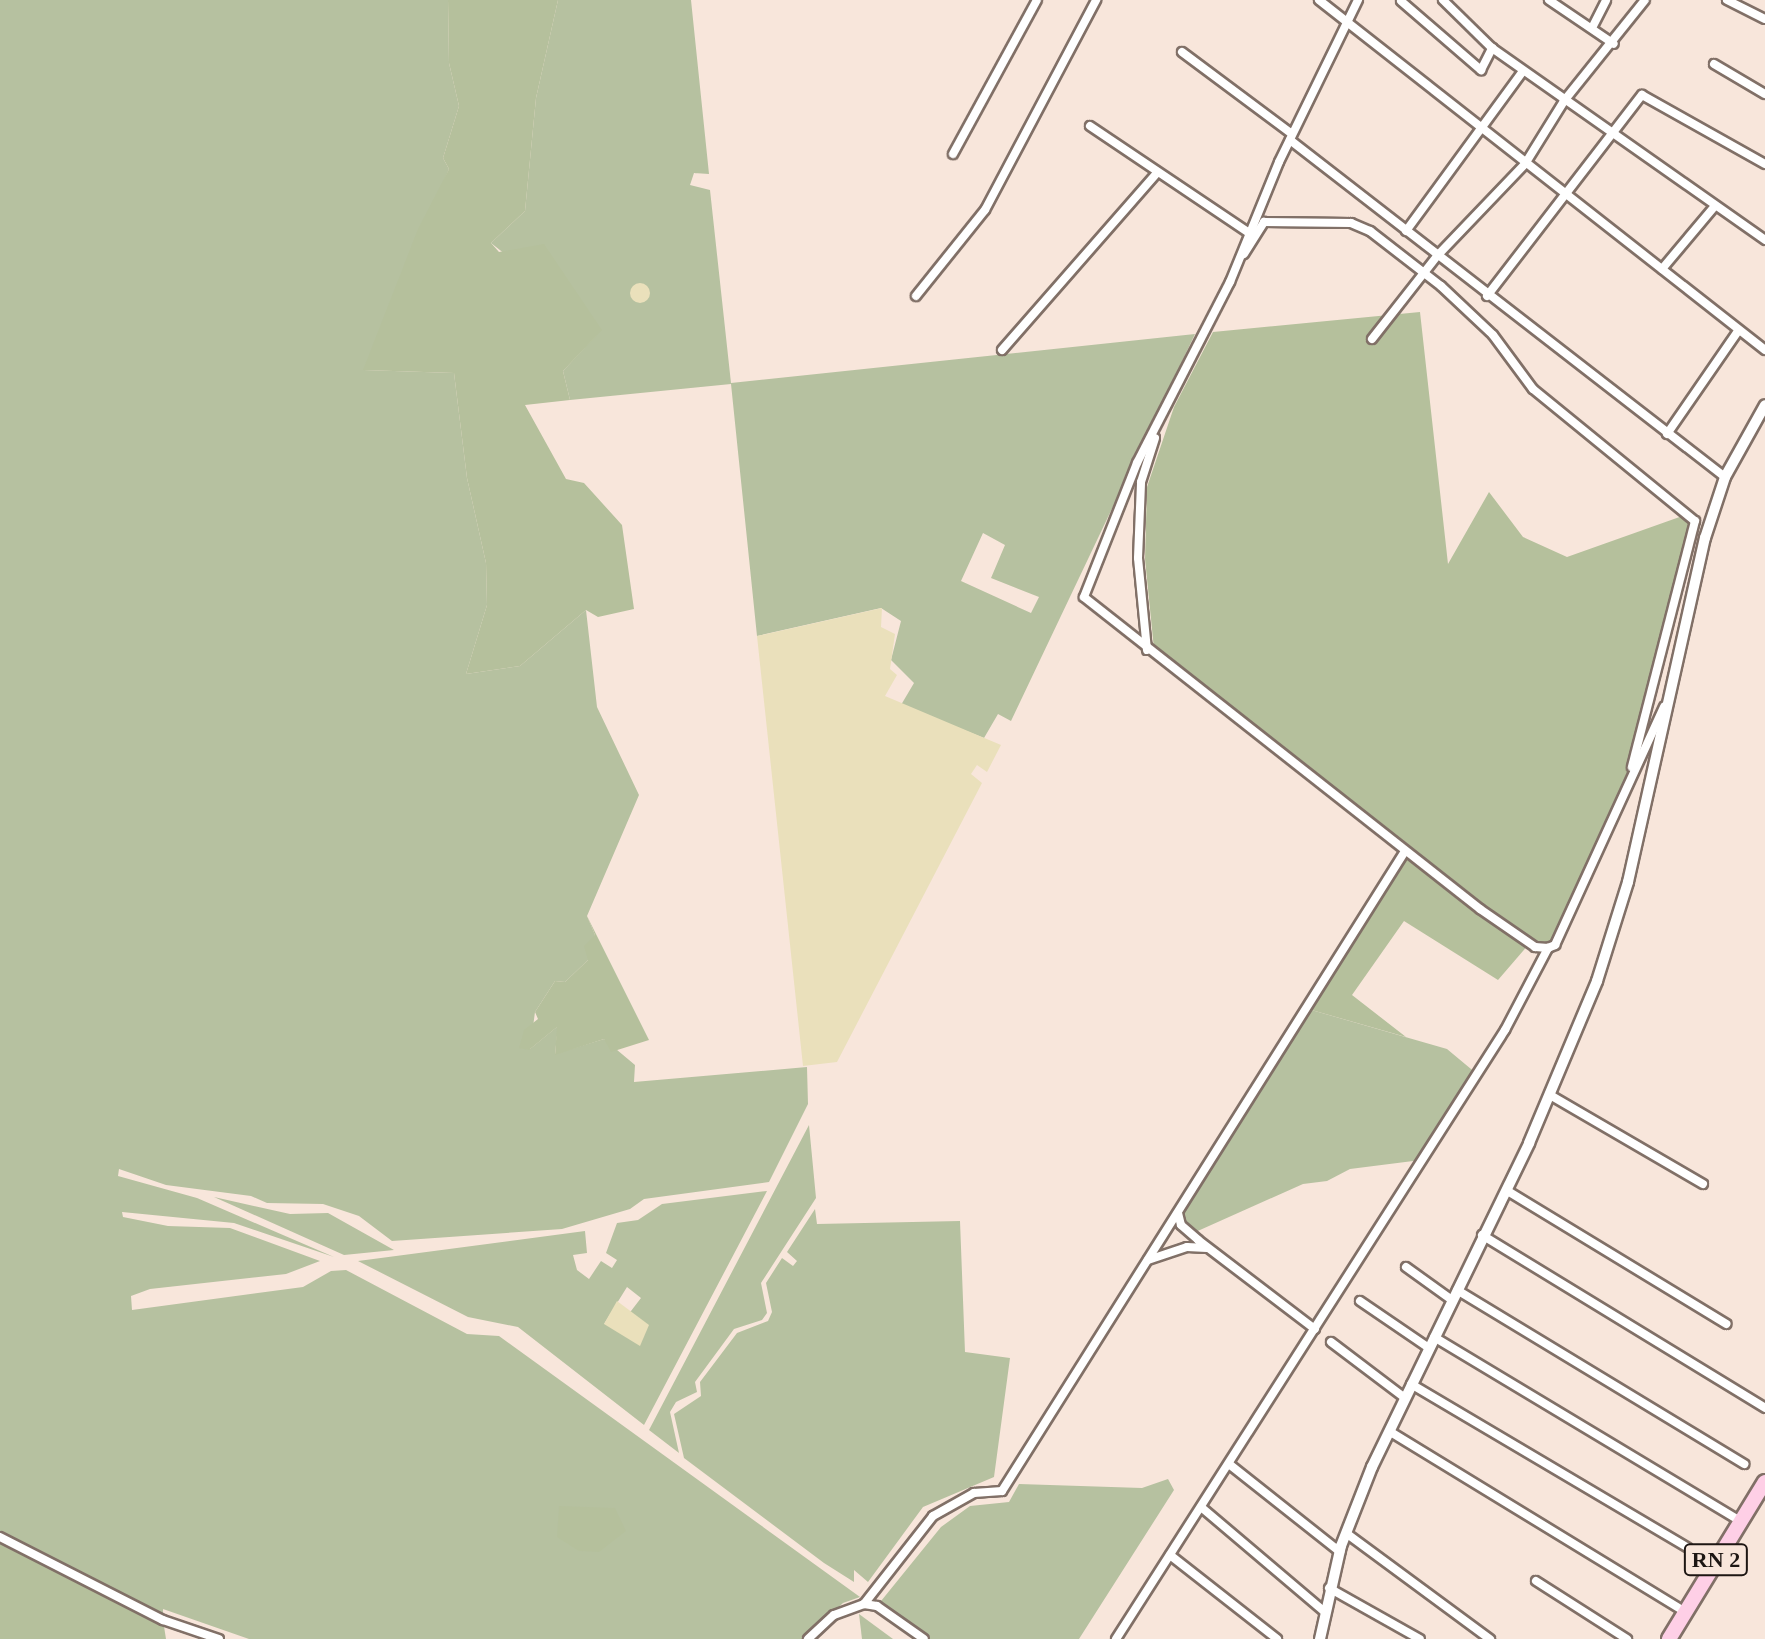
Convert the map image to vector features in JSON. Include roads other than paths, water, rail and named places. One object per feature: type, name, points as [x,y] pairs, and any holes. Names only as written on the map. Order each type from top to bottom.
[{"type":"highway","name":"RN 2","points":[[1669,1639],[1765,1482]]},
{"type":"street","points":[[953,154],[1037,0]]},
{"type":"street","points":[[916,296],[985,210],[1096,0]]},
{"type":"street","points":[[1319,0],[1765,350]]},
{"type":"street","points":[[1234,271],[1291,137],[1358,0]]},
{"type":"street","points":[[1443,0],[1492,48],[1611,136],[1765,240]]},
{"type":"street","points":[[1549,0],[1614,44]]},
{"type":"street","points":[[1592,28],[1606,0]]},
{"type":"street","points":[[1372,339],[1426,275],[1437,256],[1525,164],[1564,101],[1614,44],[1645,0]]},
{"type":"street","points":[[1727,0],[1765,19]]},
{"type":"street","points":[[1401,1],[1481,70],[1492,48]]},
{"type":"street","points":[[1182,52],[1487,296],[1725,477]]},
{"type":"street","points":[[1714,64],[1765,94]]},
{"type":"street","points":[[1406,231],[1477,127],[1523,71]]},
{"type":"street","points":[[1487,296],[1642,95],[1765,164]]},
{"type":"street","points":[[1090,126],[1249,233]]},
{"type":"street","points":[[1002,350],[1157,173]]},
{"type":"street","points":[[1662,269],[1714,207]]},
{"type":"street","points":[[1629,783],[1695,521],[1533,389],[1493,335],[1388,244],[1351,223],[1313,225],[1289,220],[1264,222],[1234,271],[1132,476],[1084,597],[1148,651],[1405,851],[1529,943],[1548,948],[1555,945],[1669,696]]},
{"type":"street","points":[[1667,434],[1738,331]]},
{"type":"street","points":[[1148,651],[1138,592],[1141,482],[1167,404]]},
{"type":"street","points":[[1320,1639],[1329,1588],[1346,1533],[1389,1431],[1550,1095],[1610,942],[1705,538],[1725,477],[1765,405]]},
{"type":"street","points":[[864,1604],[933,1516],[974,1493],[1002,1491],[1405,851]]},
{"type":"street","points":[[1116,1639],[1505,1030],[1548,948]]},
{"type":"street","points":[[1550,1095],[1703,1184]]},
{"type":"street","points":[[1506,1190],[1726,1324]]},
{"type":"street","points":[[1178,1213],[1181,1225],[1315,1329]]},
{"type":"street","points":[[1482,1235],[1765,1408]]},
{"type":"street","points":[[1147,1261],[1187,1247],[1211,1249]]},
{"type":"street","points":[[1406,1267],[1744,1464]]},
{"type":"street","points":[[1360,1301],[1429,1348]]},
{"type":"street","points":[[1434,1337],[1740,1521]]},
{"type":"street","points":[[1331,1342],[1405,1398]]},
{"type":"street","points":[[1411,1384],[1687,1547]]},
{"type":"street","points":[[1389,1431],[1685,1612]]},
{"type":"street","points":[[1229,1464],[1340,1552]]},
{"type":"street","points":[[1201,1507],[1325,1612]]},
{"type":"street","points":[[1346,1533],[1490,1639]]},
{"type":"street","points":[[0,1537],[163,1620],[219,1639]]},
{"type":"street","points":[[1170,1555],[1277,1639]]},
{"type":"street","points":[[1536,1581],[1627,1639]]},
{"type":"street","points":[[1329,1588],[1420,1639]]},
{"type":"street","points":[[808,1639],[834,1615],[851,1605],[864,1604],[877,1606],[924,1639]]}]
